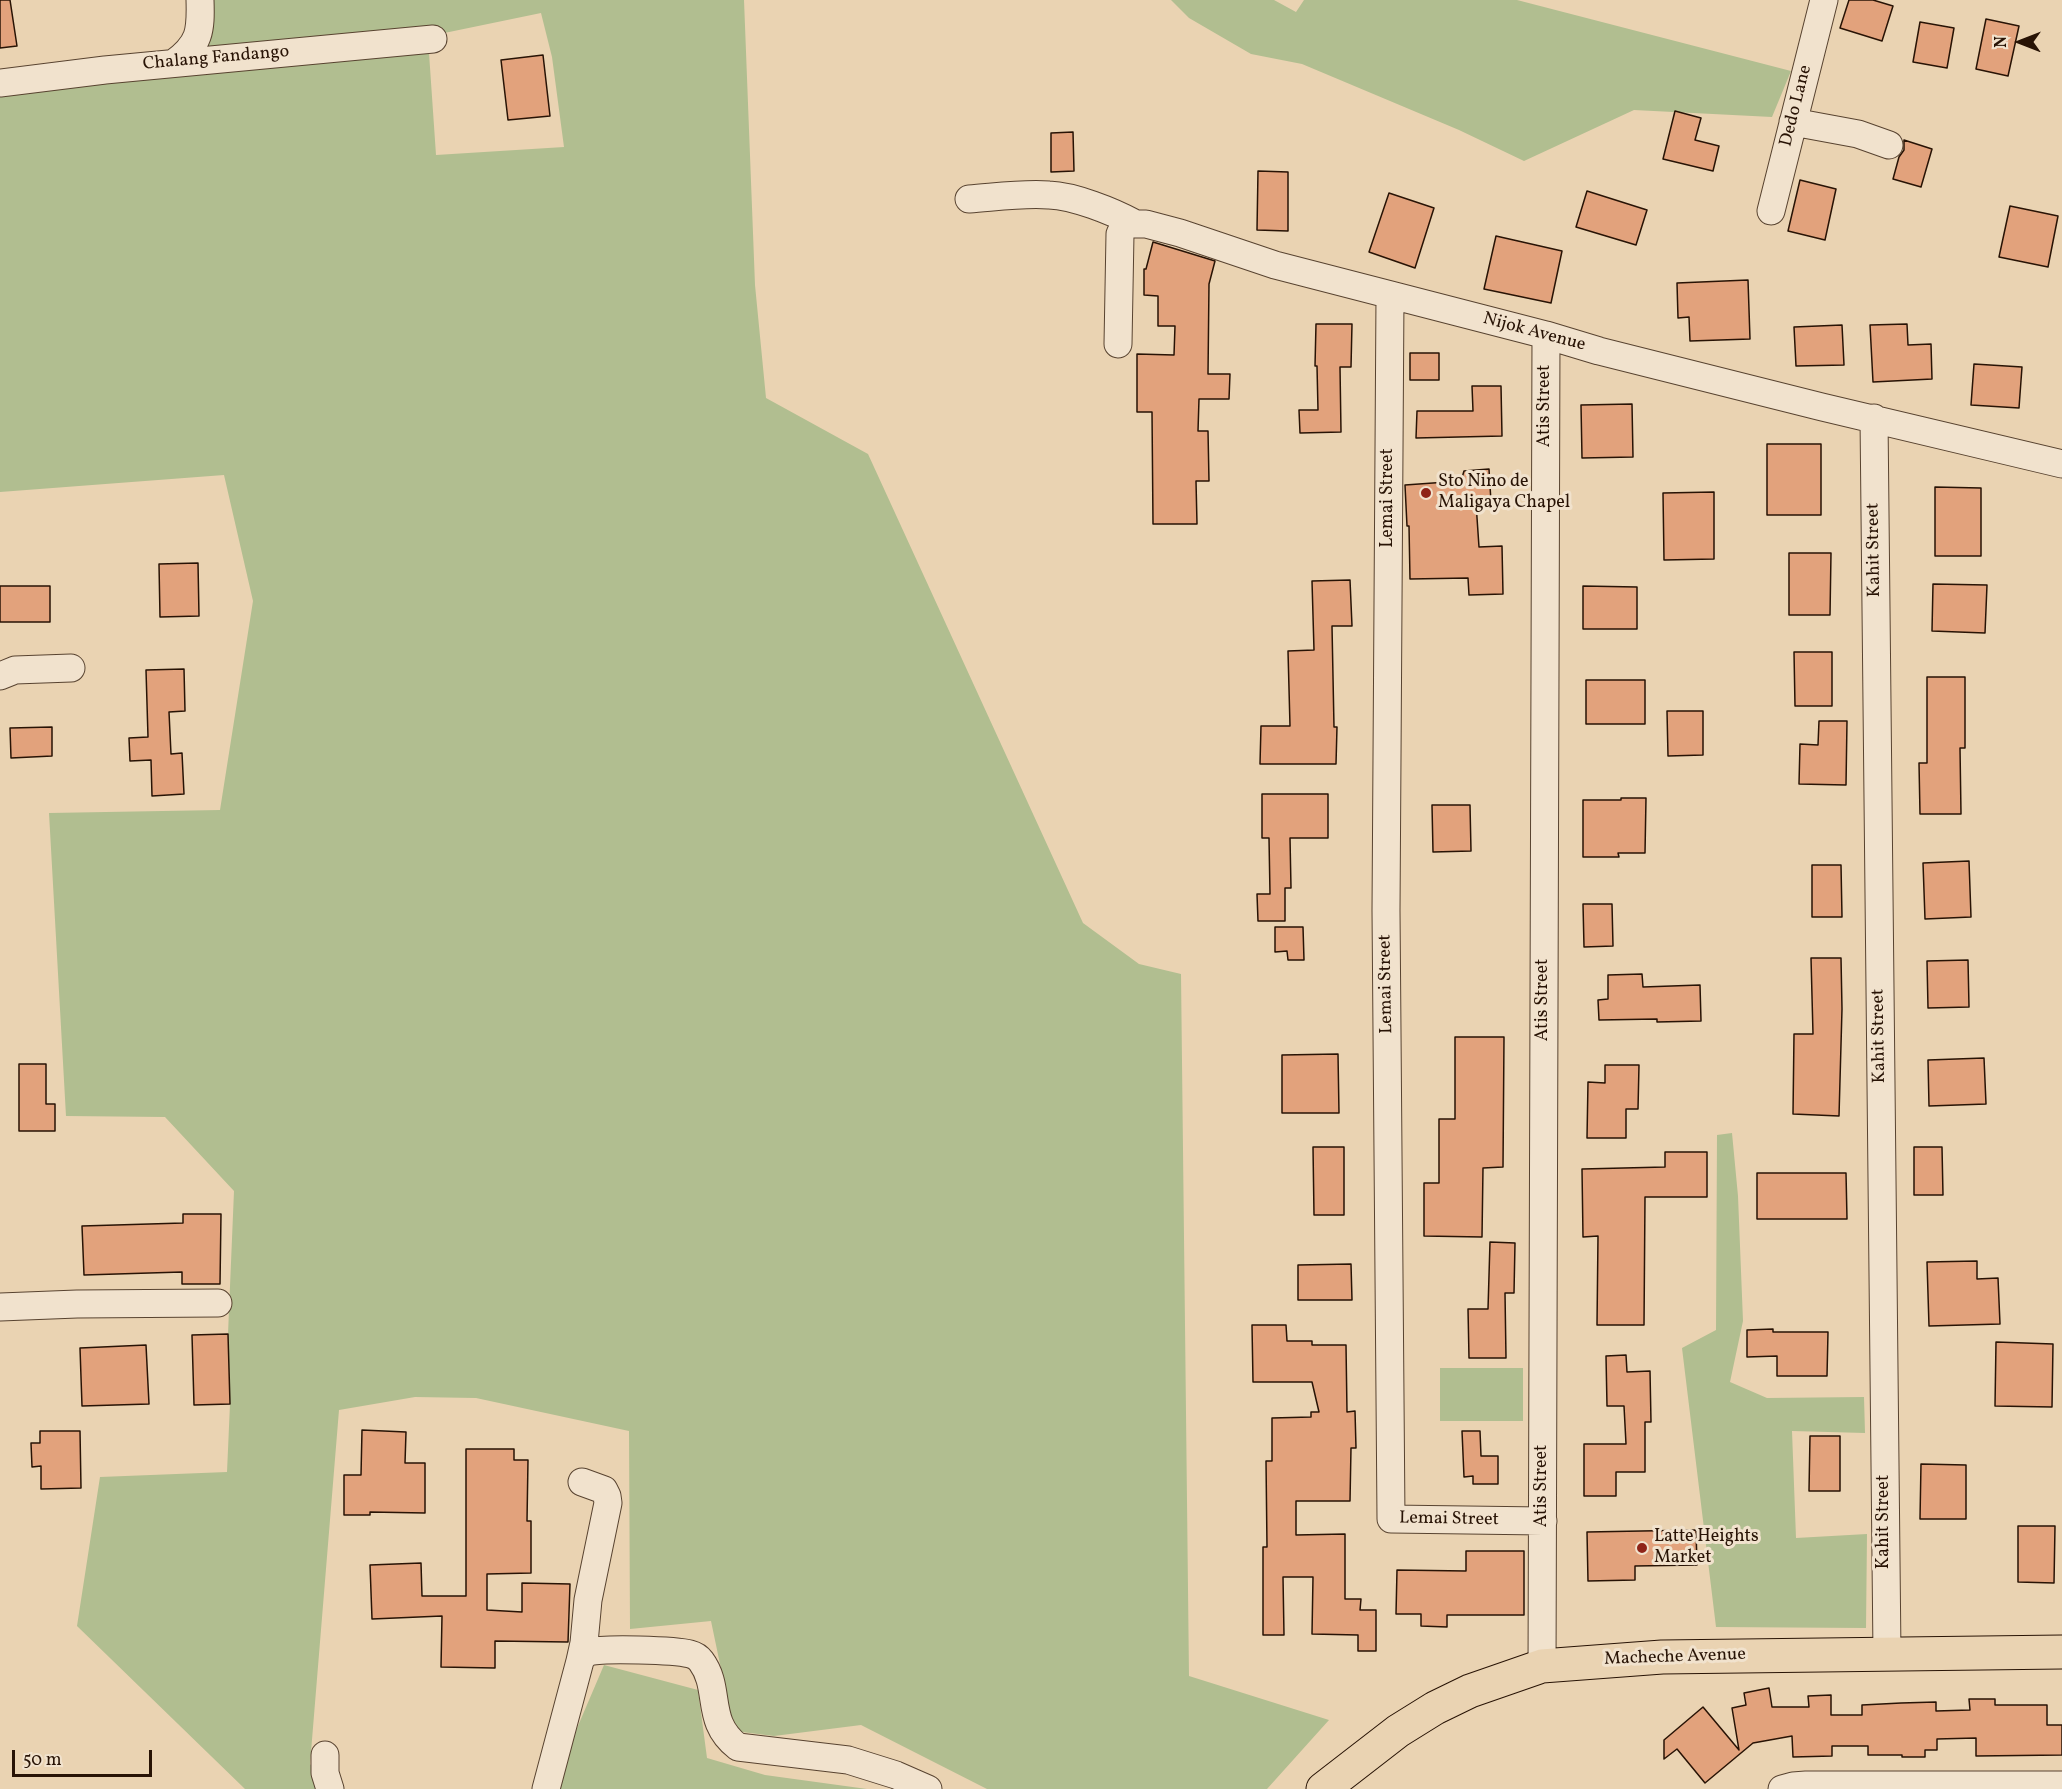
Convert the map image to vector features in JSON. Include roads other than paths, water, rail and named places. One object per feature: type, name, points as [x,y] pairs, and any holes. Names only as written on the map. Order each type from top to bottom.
[{"type":"main road","name":"Macheche Avenue","points":[[1323,1789],[1398,1731],[1436,1708],[1470,1691],[1542,1666],[1662,1657],[2062,1652]]},
{"type":"street","points":[[174,63],[187,54],[196,41],[201,19],[200,0]]},
{"type":"street","name":"Dedo Lane","points":[[1771,211],[1824,0]]},
{"type":"street","name":"Chalang Fandango","points":[[0,83],[174,63],[433,39]]},
{"type":"street","points":[[1793,123],[1858,134],[1889,145]]},
{"type":"street","name":"Nijok Avenue","points":[[969,199],[1052,195],[1107,211],[1134,223],[1180,233],[1275,266],[1711,380],[2062,464]]},
{"type":"street","points":[[1118,344],[1120,234],[1123,228],[1134,223]]},
{"type":"street","name":"Lemai Street","points":[[1390,296],[1386,910],[1391,1519],[1543,1521]]},
{"type":"street","name":"Atis Street","points":[[1542,1666],[1546,335]]},
{"type":"street","name":"Kahit Street","points":[[1874,418],[1887,1653]]},
{"type":"street","points":[[0,676],[15,670],[71,668]]},
{"type":"street","points":[[0,1307],[218,1303]]},
{"type":"street","points":[[546,1789],[584,1643],[588,1600],[608,1503],[604,1490],[582,1482]]},
{"type":"street","points":[[580,1661],[584,1654],[602,1650],[692,1654],[699,1658],[710,1681],[718,1722],[730,1740],[738,1747],[848,1760],[896,1775],[928,1789]]},
{"type":"street","points":[[325,1755],[325,1773],[330,1789]]},
{"type":"street","points":[[1782,1789],[1806,1785],[2062,1785]]},
{"type":"place","name":"Sto Nino de Maligaya Chapel","points":[[1426,493]]},
{"type":"place","name":"Latte Heights Market","points":[[1642,1548]]}]
